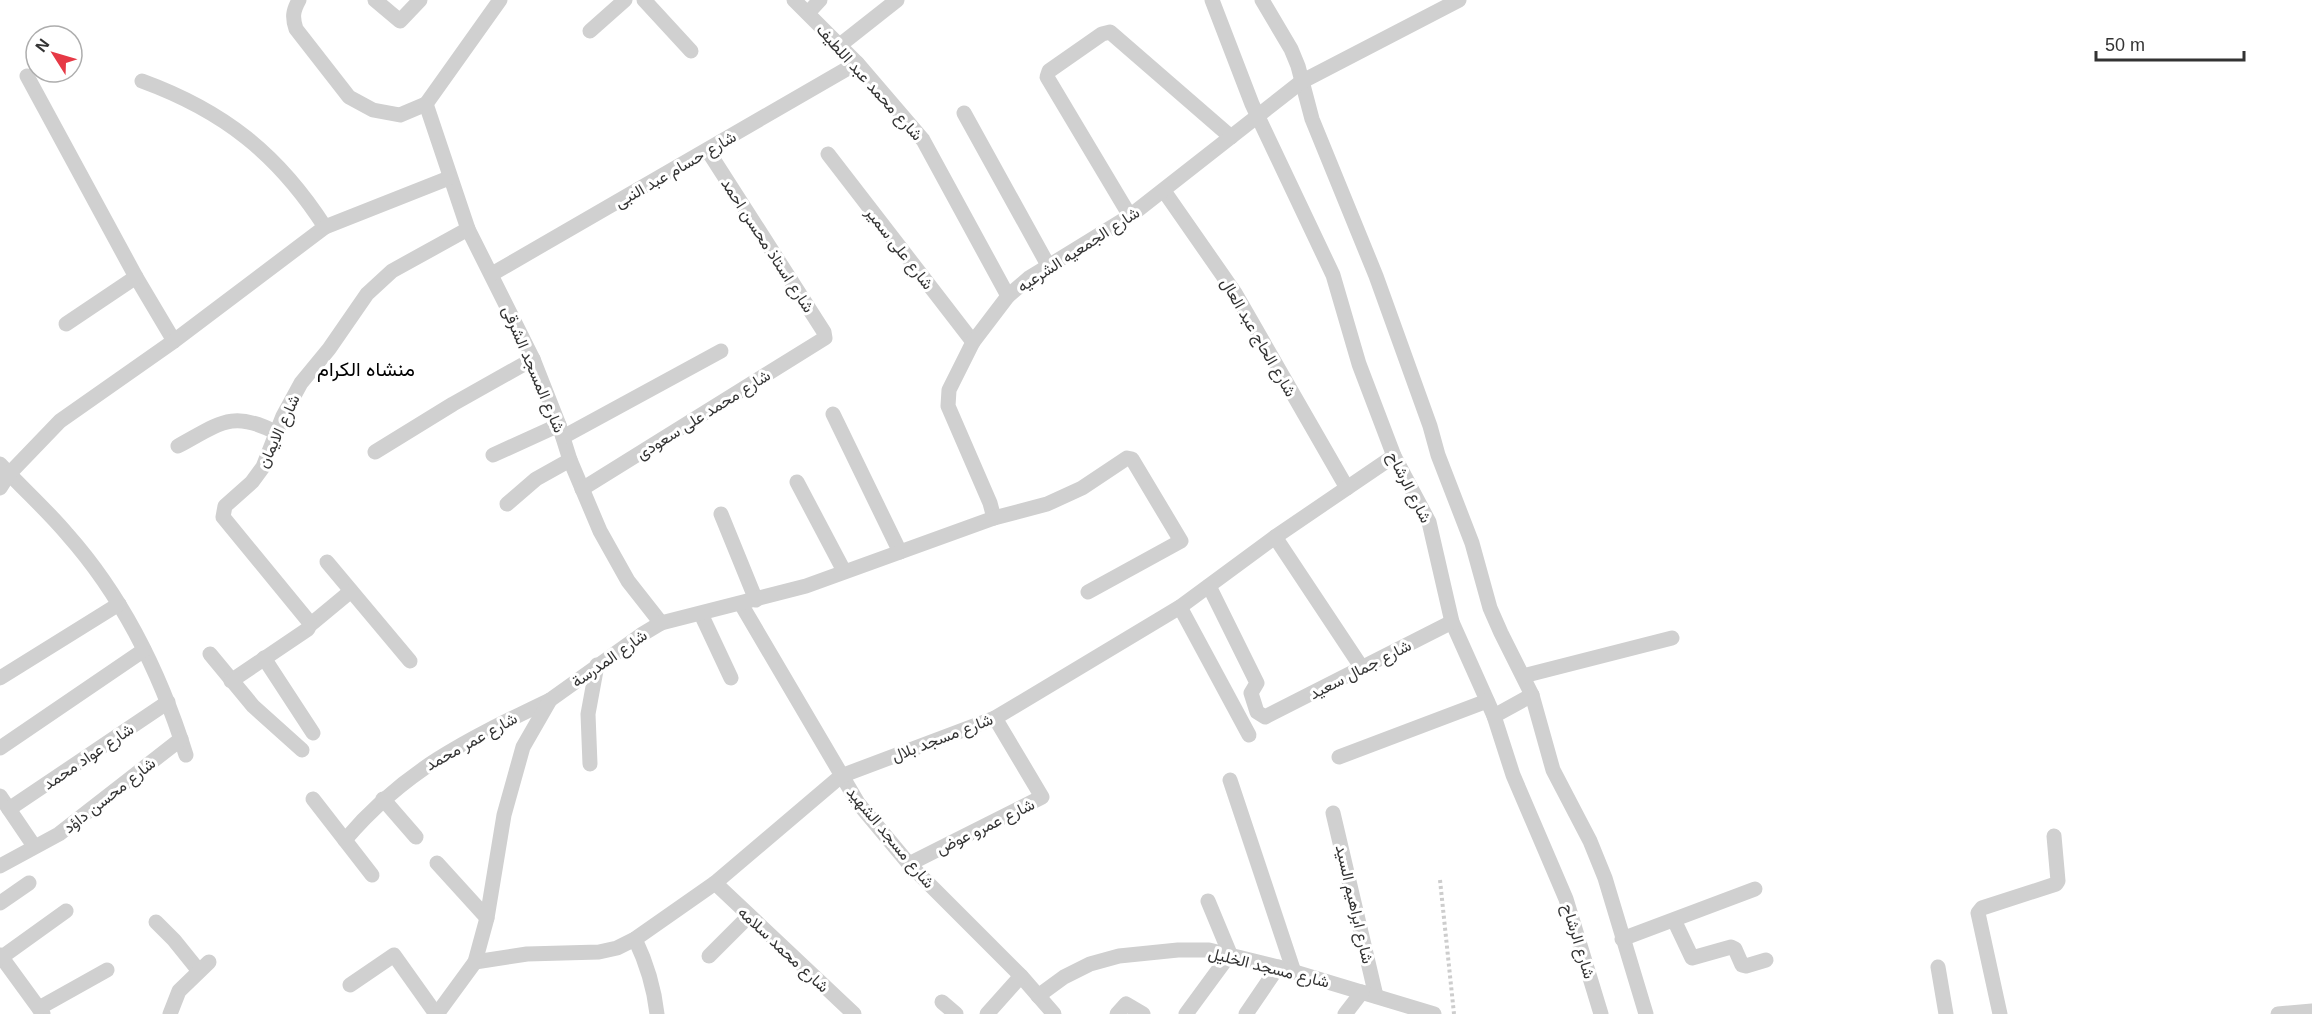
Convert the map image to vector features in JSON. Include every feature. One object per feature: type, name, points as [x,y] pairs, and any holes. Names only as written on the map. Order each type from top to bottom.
[{"type":"street","points":[[299,0],[293,11],[296,29],[349,97],[373,110],[400,115],[426,104],[500,0]]},
{"type":"street","points":[[375,0],[400,21],[420,0]]},
{"type":"street","points":[[590,31],[625,0]]},
{"type":"street","points":[[644,0],[691,51]]},
{"type":"street","name":"شارع محمد عبد اللطيف","points":[[794,0],[857,63],[930,150],[1008,296]]},
{"type":"street","points":[[808,13],[820,0]]},
{"type":"street","points":[[840,45],[897,0]]},
{"type":"street","name":"شارع الرشاح","points":[[1212,0],[1332,275],[1359,364],[1394,456],[1429,522],[1436,543],[1438,565],[1452,622],[1487,701],[1498,713],[1513,775],[1566,899],[1601,1014]]},
{"type":"street","name":"شارع الرشاح","points":[[1262,0],[1291,49],[1296,86],[1312,118],[1376,276],[1430,426],[1441,465],[1472,543],[1490,608],[1523,676],[1553,770],[1590,842],[1605,878],[1646,1014]]},
{"type":"street","name":"شارع الجمعيه الشرعيه","points":[[994,518],[990,503],[948,405],[949,390],[973,342],[1008,296],[1048,265],[1130,216],[1296,86],[1459,0]]},
{"type":"street","points":[[1130,216],[1047,77],[1049,71],[1102,34],[1110,32],[1231,137]]},
{"type":"street","name":"شارع حسام عبد النبى","points":[[492,274],[857,63]]},
{"type":"street","points":[[142,81],[197,104],[247,137],[290,178],[325,227]]},
{"type":"street","points":[[31,84],[136,277],[174,340]]},
{"type":"street","name":"شارع المسجد الشرقى","points":[[426,104],[468,229],[533,358],[570,460],[600,531],[628,581],[662,623]]},
{"type":"street","points":[[964,113],[1048,265]]},
{"type":"street","name":"شارع استاذ محسن احمد","points":[[708,151],[824,332],[823,340]]},
{"type":"street","name":"شارع على سمير","points":[[828,154],[973,342]]},
{"type":"street","points":[[0,488],[5,469],[60,421],[174,340],[325,227],[450,178]]},
{"type":"street","name":"شارع الحاج عبد العال","points":[[1164,191],[1231,286],[1347,488]]},
{"type":"street","name":"شارع الايمان","points":[[310,625],[310,620],[223,517],[225,506],[252,482],[263,467],[291,399],[367,294],[392,271],[468,229]]},
{"type":"street","points":[[66,324],[136,277]]},
{"type":"street","name":"شارع محمد على سعودى","points":[[582,489],[823,340]]},
{"type":"street","points":[[493,454],[561,431],[721,351]]},
{"type":"street","points":[[375,452],[533,358]]},
{"type":"street","points":[[833,414],[900,552]]},
{"type":"street","points":[[178,446],[219,424],[232,421],[257,422],[277,433]]},
{"type":"street","name":"شارع مسجد بلال","points":[[475,962],[527,954],[599,952],[617,948],[635,939],[715,883],[841,776],[995,718],[1180,607],[1275,537],[1394,456]]},
{"type":"street","name":"شارع المدرسة","points":[[443,1011],[475,962],[487,918],[504,815],[523,747],[550,700],[597,665],[662,623],[806,586],[994,518],[1047,504],[1082,488],[1127,458],[1134,460],[1181,541],[1088,592]]},
{"type":"street","points":[[507,504],[536,479],[570,460]]},
{"type":"street","points":[[5,469],[69,536],[119,604],[168,702],[186,755]]},
{"type":"street","points":[[797,482],[844,572]]},
{"type":"street","points":[[721,514],[756,600]]},
{"type":"street","points":[[1275,537],[1362,668]]},
{"type":"street","points":[[327,562],[410,661]]},
{"type":"street","name":"شارع جمال سعيد","points":[[1209,586],[1257,683],[1251,693],[1257,712],[1262,716],[1268,716],[1452,622]]},
{"type":"street","points":[[231,681],[310,625],[351,591]]},
{"type":"street","points":[[0,678],[119,604]]},
{"type":"street","name":"شارع مسجد الشهيد","points":[[741,604],[858,803],[909,864],[1021,976],[1054,1014]]},
{"type":"street","points":[[1180,607],[1249,735]]},
{"type":"street","points":[[700,614],[731,678]]},
{"type":"street","points":[[1523,676],[1672,638]]},
{"type":"street","points":[[0,748],[144,650]]},
{"type":"street","points":[[210,654],[261,713],[302,750]]},
{"type":"street","points":[[264,658],[313,733]]},
{"type":"street","points":[[590,764],[588,714],[597,665]]},
{"type":"street","points":[[1498,713],[1528,697]]},
{"type":"street","name":"شارع عمر محمد","points":[[345,840],[383,799],[416,772],[452,749],[550,700]]},
{"type":"street","points":[[1339,757],[1487,701]]},
{"type":"street","name":"شارع عواد محمد","points":[[4,803],[168,702]]},
{"type":"street","name":"شارع عمرو عوض","points":[[909,864],[1042,797],[995,718]]},
{"type":"street","name":"شارع محسن داؤد","points":[[0,867],[59,834],[181,739]]},
{"type":"street","points":[[1230,780],[1294,972]]},
{"type":"street","points":[[313,799],[372,875]]},
{"type":"street","points":[[383,799],[416,837]]},
{"type":"street","points":[[4,803],[34,846]]},
{"type":"street","name":"شارع ابراهيم السيد","points":[[1333,813],[1369,994]]},
{"type":"street","points":[[2000,1014],[1978,913],[1982,908],[2056,884],[2058,881],[2054,836]]},
{"type":"street","points":[[437,863],[487,918]]},
{"type":"street","points":[[0,903],[29,883]]},
{"type":"street","name":"شارع محمد سلامه","points":[[715,883],[854,1014]]},
{"type":"street","points":[[1622,939],[1755,889]]},
{"type":"street","points":[[1186,1014],[1230,954],[1208,901]]},
{"type":"street","points":[[66,911],[1,956],[41,1011],[106,970]]},
{"type":"street","points":[[709,956],[749,916]]},
{"type":"street","points":[[1674,920],[1692,958],[1731,947],[1735,949],[1744,966],[1766,960]]},
{"type":"street","points":[[156,922],[204,967],[179,991],[170,1014]]},
{"type":"street","points":[[635,939],[647,964],[657,1014]]},
{"type":"street","name":"شارع مسجد الخليل","points":[[1038,996],[1064,977],[1090,964],[1119,956],[1178,950],[1209,950],[1278,967],[1434,1014]]},
{"type":"street","points":[[350,985],[394,955],[443,1011]]},
{"type":"street","points":[[1246,1014],[1278,967]]},
{"type":"street","points":[[1938,967],[1946,1014]]},
{"type":"street","points":[[987,1014],[1021,976]]},
{"type":"street","points":[[1345,1014],[1369,994]]},
{"type":"street","points":[[942,1002],[956,1014]]},
{"type":"street","points":[[1117,1014],[1126,1004],[1143,1014]]},
{"type":"street","points":[[2278,1014],[2312,1011]]},
{"type":"path","points":[[1440,880],[1454,1014]]},
{"type":"district","name":"منشاه الكرام","points":[[366,369]]}]
